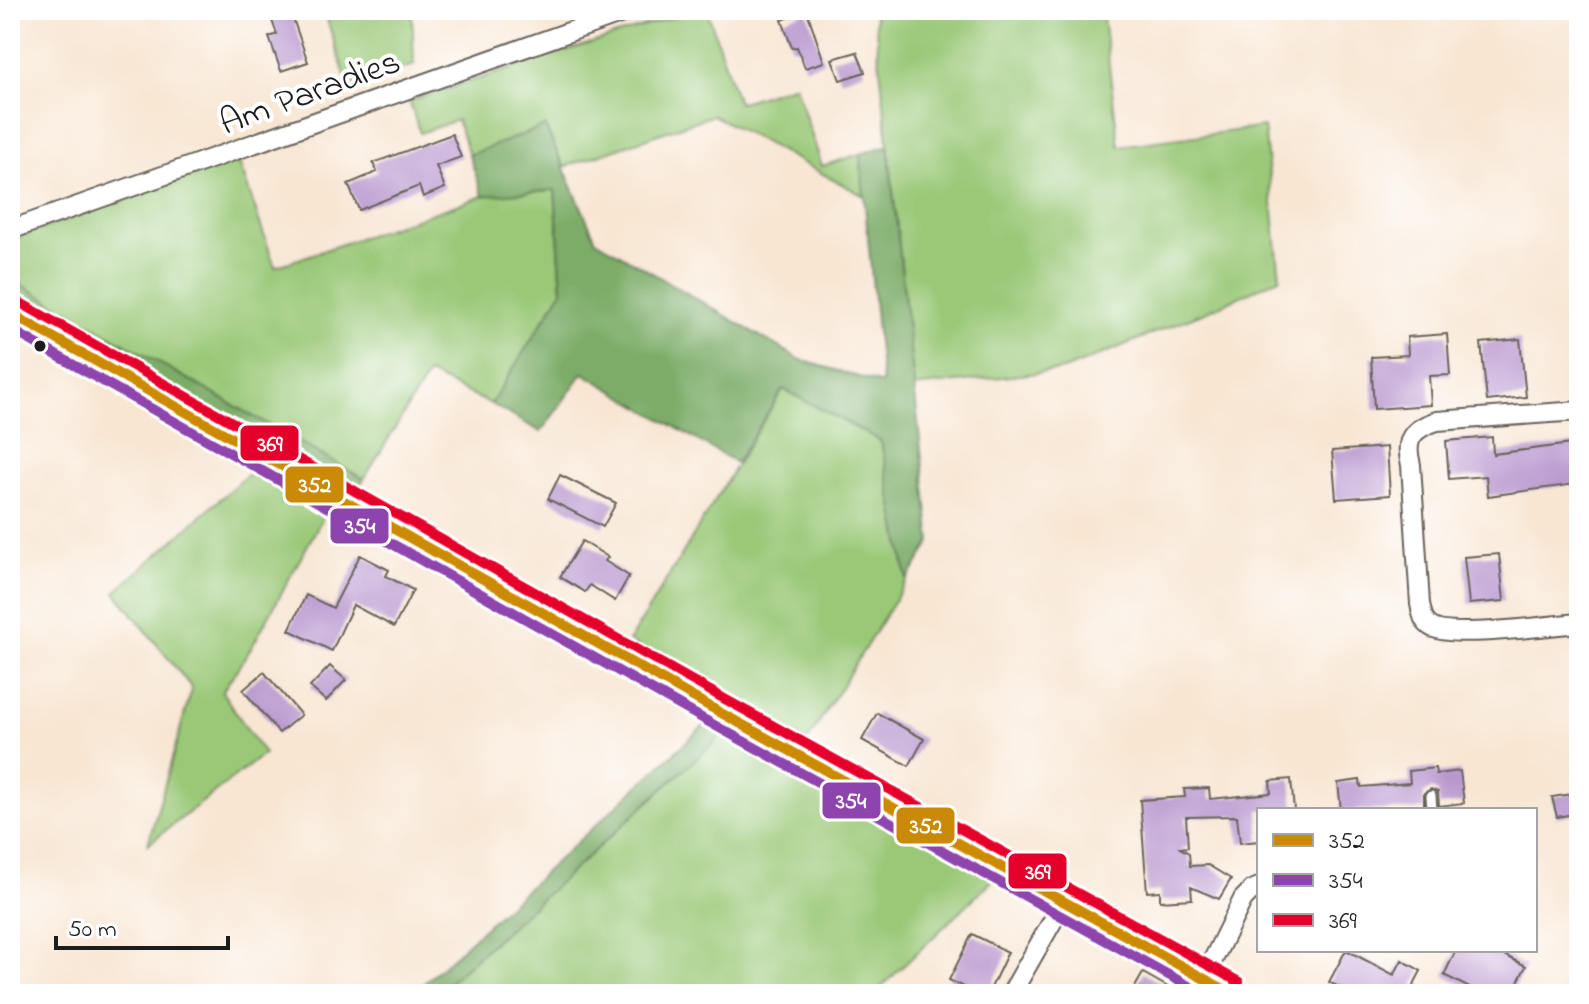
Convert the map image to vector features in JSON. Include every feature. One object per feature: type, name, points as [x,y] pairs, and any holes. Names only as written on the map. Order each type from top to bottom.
[{"type":"street","name":"Am Paradies","points":[[10,230],[631,10]]},
{"type":"street","points":[[10,313],[723,714],[1232,994]]},
{"type":"street","points":[[1579,411],[1437,421],[1420,427],[1411,436],[1407,449],[1411,465],[1420,604],[1423,618],[1431,627],[1461,633],[1579,623]]},
{"type":"street","points":[[1204,978],[1243,899],[1257,888]]},
{"type":"street","points":[[1011,994],[1064,901]]},
{"type":"lane","points":[[1431,796],[1432,808]]},
{"type":"green space","points":[[324,10],[412,10],[414,65],[349,88]]},
{"type":"green space","points":[[695,10],[707,10],[738,103],[795,85],[822,166],[860,154],[864,196],[713,115],[564,167],[545,126],[469,155],[457,120],[420,133],[409,101]]},
{"type":"green space","points":[[874,10],[1102,10],[1119,146],[1264,127],[1280,278],[1064,370],[914,387]]},
{"type":"green space","points":[[545,126],[596,240],[801,360],[882,384],[860,154],[888,145],[931,542],[907,580],[881,441],[783,389],[736,463],[583,373],[541,432],[491,404],[562,291],[555,190],[483,196],[469,155]]},
{"type":"green space","points":[[238,159],[275,267],[483,196],[555,189],[562,291],[491,404],[428,374],[364,479],[10,280],[10,240]]},
{"type":"green space","points":[[11,279],[364,479],[355,494],[10,302]]},
{"type":"green space","points":[[783,389],[881,441],[907,580],[807,742],[629,641]]},
{"type":"green space","points":[[253,470],[328,508],[254,643],[222,692],[264,754],[148,844],[192,688],[115,592]]},
{"type":"green space","points":[[710,720],[731,727],[436,994],[431,994],[422,985]]},
{"type":"green space","points":[[731,727],[998,875],[874,994],[436,994]]},
{"type":"building","points":[[268,10],[290,10],[308,62],[281,71],[269,37],[277,34]]},
{"type":"building","points":[[807,11],[824,62],[805,68],[797,47],[792,48],[782,20]]},
{"type":"building","points":[[857,52],[865,72],[840,80],[832,59]]},
{"type":"building","points":[[452,134],[461,157],[436,166],[445,188],[423,197],[419,186],[359,210],[348,184],[377,172],[373,163]]},
{"type":"building","points":[[1447,334],[1450,375],[1429,376],[1431,405],[1374,409],[1371,357],[1408,355],[1407,337]]},
{"type":"building","points":[[1520,339],[1526,397],[1487,401],[1481,343]]},
{"type":"building","points":[[1492,437],[1493,454],[1579,443],[1579,476],[1575,477],[1576,484],[1488,496],[1486,476],[1449,479],[1446,441]]},
{"type":"building","points":[[1387,447],[1390,495],[1336,499],[1332,451]]},
{"type":"building","points":[[560,475],[616,503],[603,527],[548,499]]},
{"type":"building","points":[[582,541],[608,557],[605,561],[629,576],[615,601],[590,585],[585,592],[560,577]]},
{"type":"building","points":[[1499,554],[1504,601],[1469,604],[1464,557]]},
{"type":"building","points":[[360,555],[389,570],[386,576],[413,590],[394,627],[353,605],[332,651],[289,630],[306,595],[333,608]]},
{"type":"building","points":[[330,666],[346,680],[326,701],[310,687]]},
{"type":"building","points":[[264,672],[301,715],[279,733],[243,690]]},
{"type":"building","points":[[877,713],[924,739],[909,766],[862,740]]},
{"type":"building","points":[[1435,768],[1436,774],[1460,771],[1464,803],[1439,806],[1438,792],[1431,789],[1424,793],[1424,808],[1341,808],[1338,783],[1360,780],[1361,787],[1410,783],[1409,771]]},
{"type":"building","points":[[1291,779],[1294,808],[1257,808],[1257,841],[1240,843],[1237,816],[1186,817],[1188,847],[1180,848],[1189,853],[1190,866],[1208,865],[1231,879],[1219,899],[1191,887],[1192,899],[1160,901],[1160,891],[1147,892],[1140,800],[1185,797],[1184,789],[1209,788],[1210,799],[1271,793],[1270,781]]},
{"type":"building","points":[[1579,793],[1579,813],[1557,817],[1552,797]]},
{"type":"building","points":[[972,934],[1008,952],[988,994],[977,994],[949,980]]},
{"type":"building","points":[[1345,952],[1350,952],[1394,975],[1402,960],[1421,971],[1413,986],[1428,994],[1352,994],[1329,982]]},
{"type":"building","points":[[1455,952],[1498,952],[1526,966],[1512,994],[1481,994],[1444,975]]},
{"type":"building","points":[[1143,973],[1180,994],[1131,994]]},
{"type":"transit line","name":"369","points":[[17,301],[730,702],[1239,982]]},
{"type":"transit line","name":"352","points":[[10,313],[723,714],[1232,994]]},
{"type":"transit line","name":"354","points":[[10,329],[716,726],[1203,994]]}]
